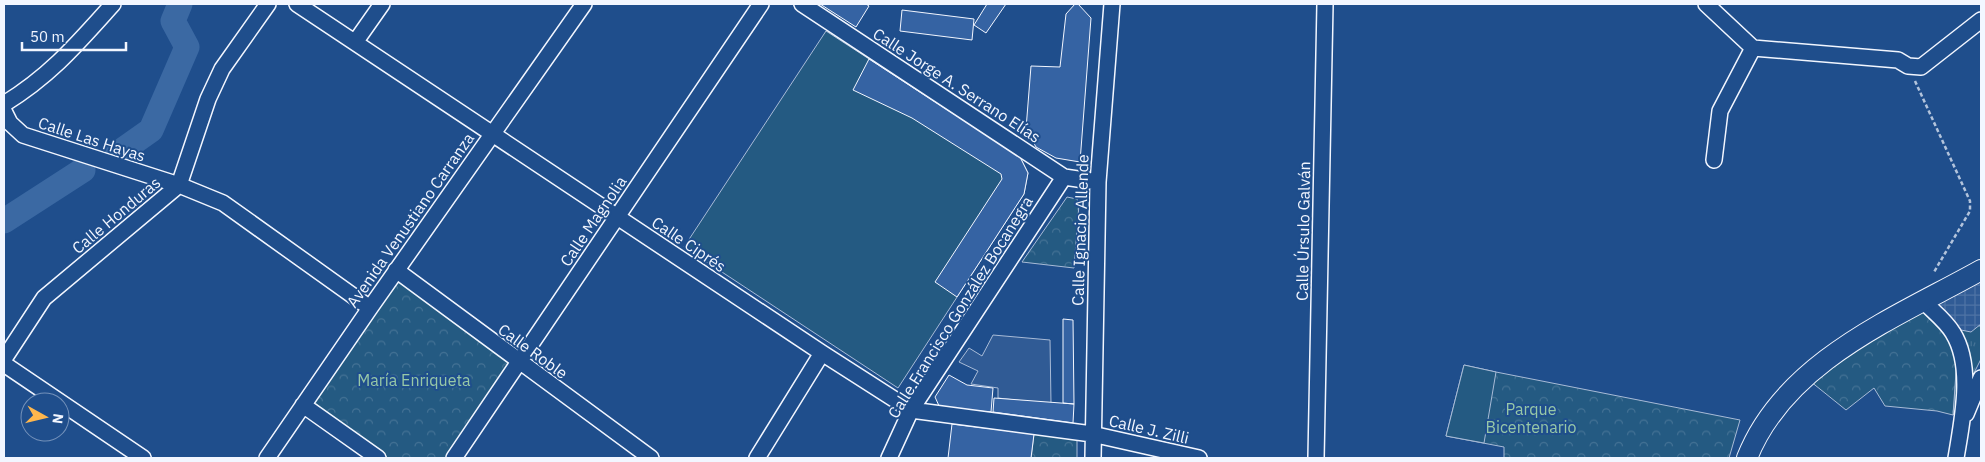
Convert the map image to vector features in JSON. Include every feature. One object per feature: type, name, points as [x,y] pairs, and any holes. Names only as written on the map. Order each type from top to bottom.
[{"type":"main road","points":[[1747,458],[1754,440],[1779,407],[1805,377],[1826,358],[1850,342],[1981,270]]},
{"type":"street","points":[[4,104],[33,86],[65,58],[113,4]]},
{"type":"street","name":"Calle Honduras","points":[[4,359],[44,298],[179,185],[208,99],[222,70],[268,4]]},
{"type":"street","name":"Calle Ciprés","points":[[297,4],[356,41],[492,136],[822,354],[911,410],[1092,434]]},
{"type":"street","points":[[356,41],[382,4]]},
{"type":"street","name":"Avenida Venustiano Carranza","points":[[267,458],[396,270],[584,4]]},
{"type":"street","name":"Calle Magnolia","points":[[454,458],[761,4]]},
{"type":"street","name":"Calle Jorge A. Serrano Elías","points":[[802,4],[1064,177],[1098,182]]},
{"type":"street","name":"Calle Ignacio Allende","points":[[1093,458],[1098,182],[1112,4]]},
{"type":"street","name":"Calle Úrsulo Galván","points":[[1316,458],[1325,4]]},
{"type":"street","points":[[1706,4],[1753,48],[1898,60],[1908,66],[1921,67],[1981,20]]},
{"type":"street","points":[[1714,160],[1720,111],[1753,48]]},
{"type":"street","name":"Calle Las Hayas","points":[[4,111],[10,123],[24,135],[179,185]]},
{"type":"street","name":"Calle Francisco González Bocanegra","points":[[889,458],[911,410],[1064,177]]},
{"type":"street","points":[[179,185],[223,203],[370,308]]},
{"type":"street","name":"Calle Roble","points":[[396,270],[651,458]]},
{"type":"street","points":[[1924,302],[1946,323],[1962,354],[1964,374],[1962,423],[1956,458]]},
{"type":"street","points":[[756,458],[822,354]]},
{"type":"street","points":[[4,364],[143,458]]},
{"type":"street","points":[[1962,423],[1981,378]]},
{"type":"street","points":[[303,405],[378,458]]},
{"type":"street","name":"Calle J. Zilli","points":[[1092,434],[1199,458]]},
{"type":"path","points":[[1908,66],[1970,201],[1970,211],[1934,272]]},
{"type":"green space","points":[[826,31],[1020,157],[1028,173],[1024,194],[898,388],[684,247]]},
{"type":"green space","points":[[1067,197],[1077,199],[1079,204],[1074,268],[1022,262]]},
{"type":"green space","name":"María Enriqueta","points":[[396,270],[519,363],[454,458],[378,458],[303,405]]},
{"type":"green space","points":[[1924,302],[1958,343],[1953,415],[1937,411],[1885,406],[1874,388],[1846,410],[1805,377]]},
{"type":"green space","points":[[1953,321],[1980,326],[1981,324],[1981,359],[1953,415],[1958,344]]},
{"type":"green space","name":"Parque Bicentenario","points":[[1464,365],[1740,420],[1729,458],[1504,458],[1504,447],[1446,436]]},
{"type":"green space","points":[[1464,365],[1496,372],[1484,443],[1446,436]]},
{"type":"green space","points":[[1034,434],[1077,439],[1077,458],[1031,458]]},
{"type":"shaded area","points":[[1981,276],[1981,324],[1971,332],[1961,330],[1924,302]]},
{"type":"shaded area","points":[[993,335],[1050,340],[1051,404],[998,398],[998,388],[971,384],[978,371],[959,362],[969,348],[982,356]]},
{"type":"building","points":[[820,4],[866,4],[869,6],[856,27]]},
{"type":"building","points":[[987,4],[1006,4],[986,33],[974,25]]},
{"type":"building","points":[[1075,4],[1078,4],[1091,18],[1080,162],[1056,158],[1036,147],[1026,129],[1031,66],[1060,67],[1066,14]]},
{"type":"building","points":[[902,10],[974,19],[972,40],[900,31]]},
{"type":"building","points":[[869,59],[1020,157],[1028,173],[1024,194],[957,297],[935,282],[1002,179],[1001,174],[912,118],[853,90]]},
{"type":"building","points":[[1063,319],[1073,320],[1074,404],[1063,403]]},
{"type":"building","points":[[949,375],[967,385],[993,388],[991,412],[940,408],[935,397]]},
{"type":"building","points":[[994,398],[1074,404],[1073,423],[993,412]]},
{"type":"building","points":[[952,424],[1034,434],[1031,458],[948,458]]},
{"type":"waterway","points":[[117,154],[151,130],[187,47],[173,21],[180,4]]},
{"type":"waterway","points":[[4,221],[83,170]]}]
